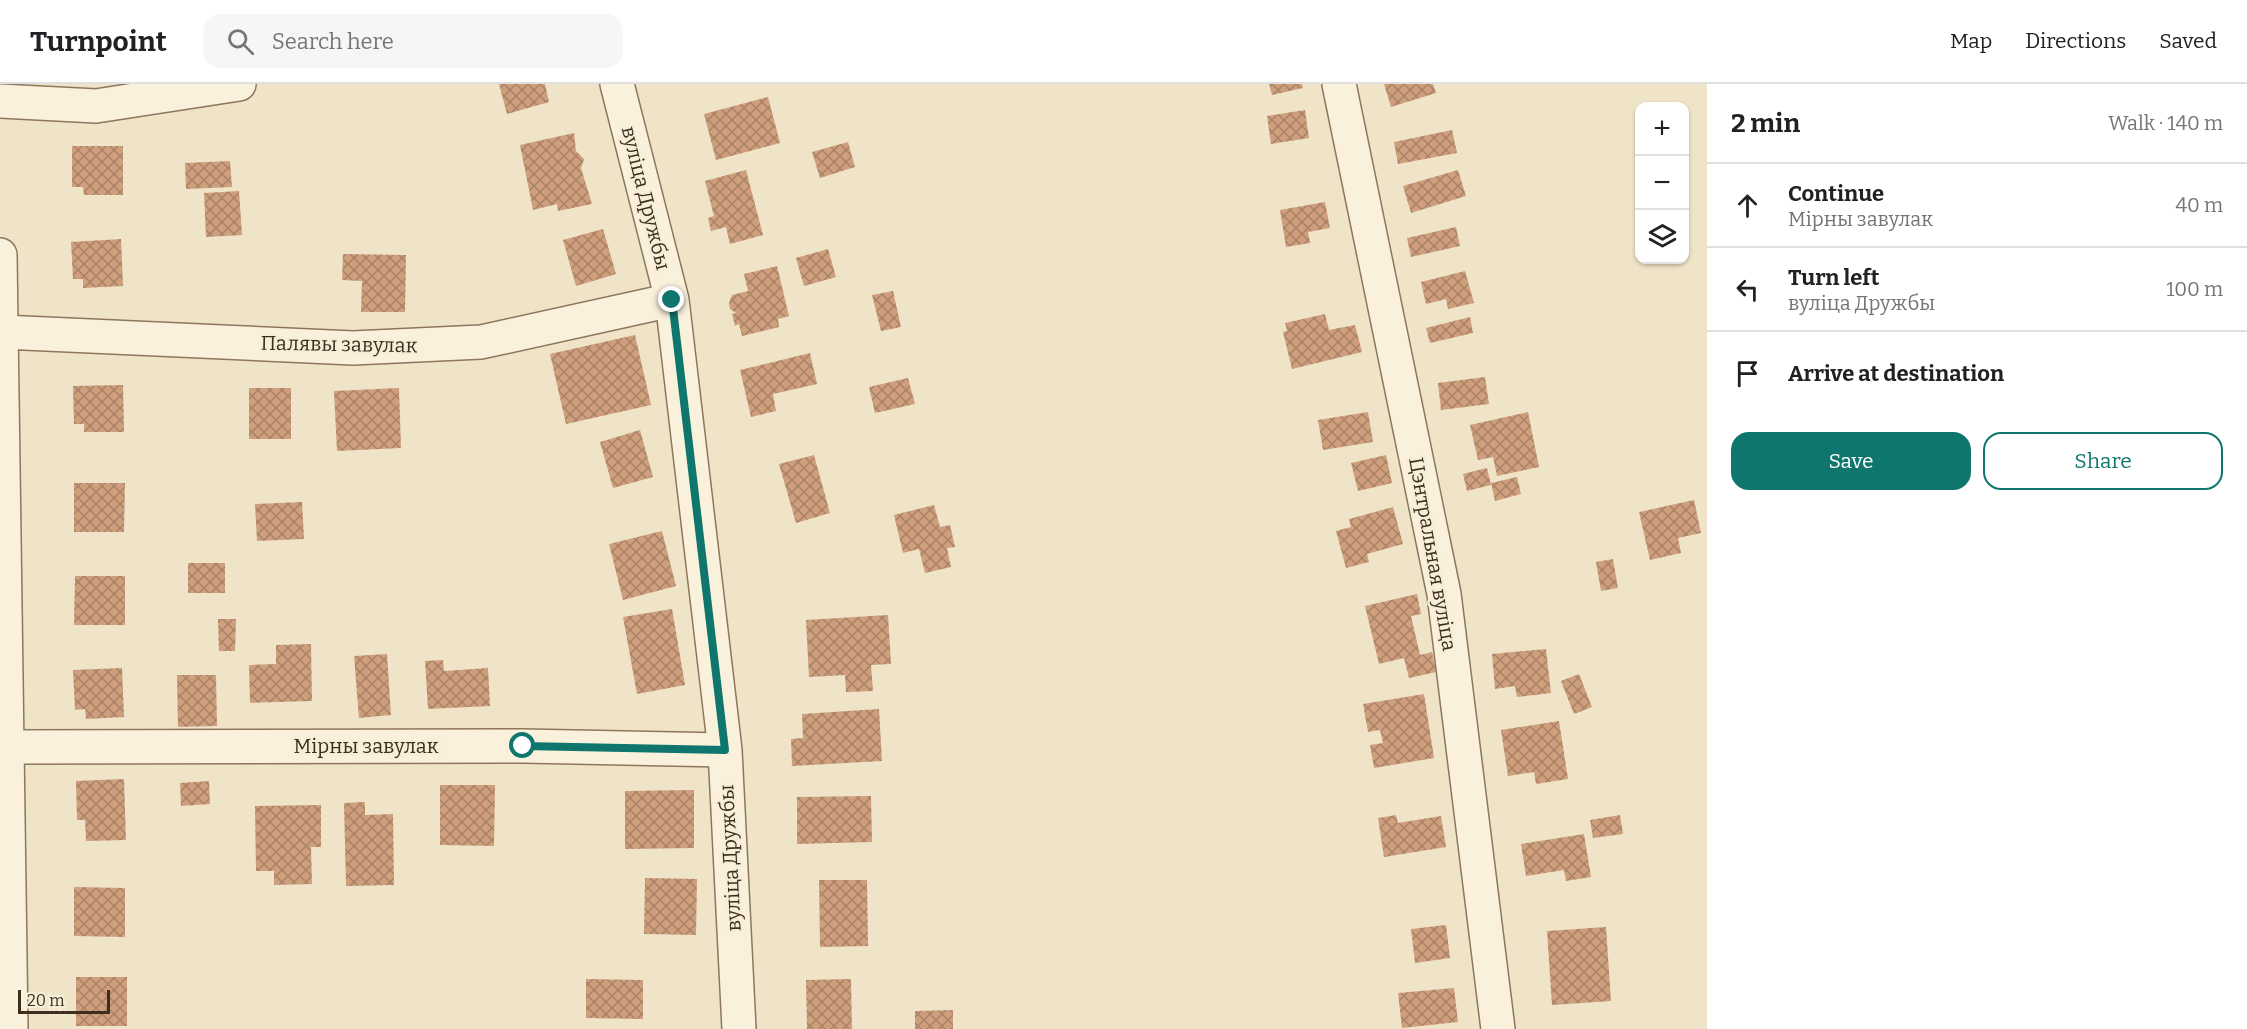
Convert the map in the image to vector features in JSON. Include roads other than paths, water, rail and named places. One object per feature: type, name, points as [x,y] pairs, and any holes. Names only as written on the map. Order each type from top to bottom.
[{"type":"street","points":[[0,101],[96,106],[239,84]]},
{"type":"street","name":"вуліца Дружбы","points":[[617,84],[672,300],[725,750],[739,1029]]},
{"type":"street","name":"Цэнтральная вуліца","points":[[1339,84],[1444,594],[1498,1029]]},
{"type":"street","points":[[0,255],[11,1029]]},
{"type":"street","name":"Палявы завулак","points":[[2,332],[353,348],[482,342],[672,300]]},
{"type":"street","name":"Мірны завулак","points":[[6,747],[523,746],[725,750]]}]
